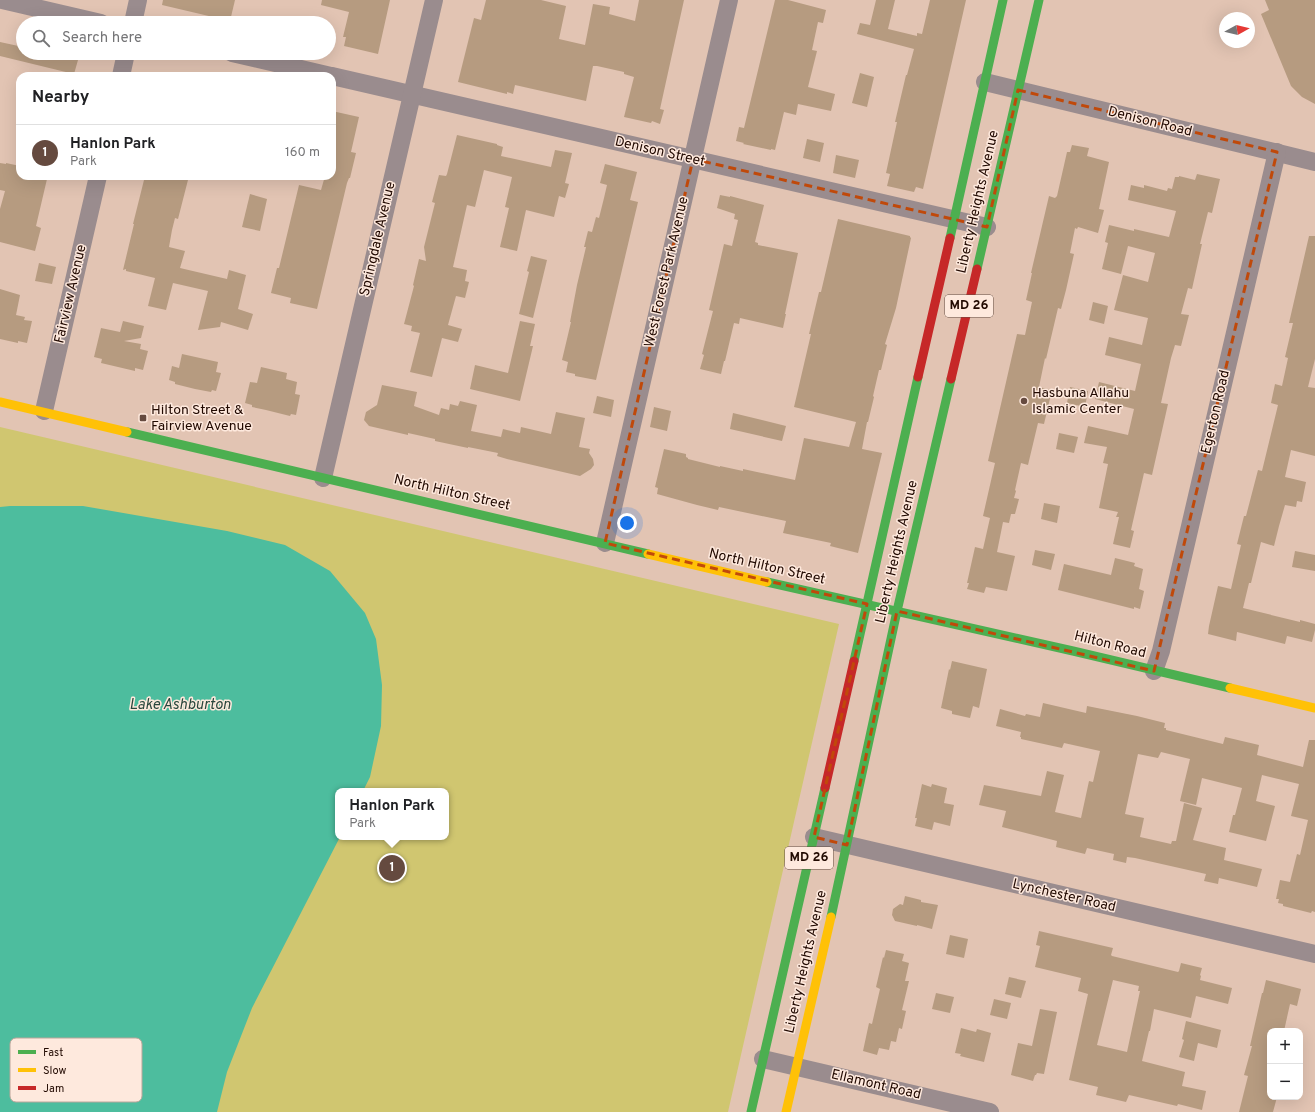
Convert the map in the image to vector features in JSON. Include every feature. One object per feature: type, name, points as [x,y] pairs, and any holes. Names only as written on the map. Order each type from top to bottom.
[{"type":"main road","name":"Liberty Heights Avenue","points":[[751,1112],[1003,0]]},
{"type":"main road","name":"Liberty Heights Avenue","points":[[786,1112],[847,845],[897,611],[1039,0]]},
{"type":"main road","name":"North Hilton Street","points":[[0,402],[44,411],[323,478],[897,611]]},
{"type":"main road","name":"Hilton Road","points":[[897,611],[1315,708]]},
{"type":"street","points":[[2,0],[71,16]]},
{"type":"street","points":[[135,16],[138,0]]},
{"type":"street","name":"Springdale Avenue","points":[[323,478],[434,0]]},
{"type":"street","name":"West Forest Park Avenue","points":[[605,543],[729,0]]},
{"type":"street","points":[[122,72],[124,60]]},
{"type":"street","name":"Denison Street","points":[[262,60],[315,72]]},
{"type":"street","name":"Denison Street","points":[[336,77],[987,228]]},
{"type":"street","name":"Denison Road","points":[[985,82],[1315,162]]},
{"type":"street","name":"Egerton Road","points":[[1154,671],[1161,651],[1277,152]]},
{"type":"street","name":"Fairview Avenue","points":[[44,411],[97,180]]},
{"type":"street","name":"Lynchester Road","points":[[814,837],[1315,954]]},
{"type":"street","name":"Ellamont Road","points":[[763,1059],[990,1112]]},
{"type":"highlighted area","points":[[1018,90],[1277,152],[1154,671],[897,611],[847,845],[814,837],[867,604],[605,543],[693,159],[987,227]]},
{"type":"shaded area","points":[[0,427],[839,624],[728,1112],[0,1112]]},
{"type":"water","name":"Lake Ashburton","points":[[83,506],[227,531],[285,545],[330,571],[365,613],[376,639],[382,685],[381,726],[370,777],[364,788],[335,788],[335,840],[338,840],[252,1008],[227,1072],[217,1112],[0,1112],[0,507]]},
{"type":"building","points":[[163,0],[235,0],[231,16],[209,16],[162,5]]},
{"type":"building","points":[[322,0],[390,0],[378,54],[344,46],[346,37],[343,37],[349,12],[321,5]]},
{"type":"building","points":[[486,0],[541,0],[566,6],[559,39],[585,45],[593,4],[610,7],[609,14],[635,21],[639,0],[684,0],[660,109],[664,110],[660,124],[652,121],[651,123],[624,117],[634,77],[624,74],[624,72],[597,66],[593,66],[586,101],[515,85],[513,94],[507,92],[507,94],[458,82],[474,18],[481,20]]},
{"type":"building","points":[[775,0],[788,0],[826,10],[823,23],[818,22],[812,50],[817,51],[808,87],[835,94],[831,111],[798,104],[796,115],[784,112],[775,150],[771,150],[736,141],[739,127],[744,128]]},
{"type":"building","points":[[876,0],[895,0],[888,29],[917,36],[917,33],[922,34],[930,0],[966,0],[923,189],[916,187],[914,192],[887,186],[890,174],[886,173],[897,122],[895,122],[914,49],[857,34],[860,23],[870,25]]},
{"type":"building","points":[[1265,0],[1315,0],[1315,104],[1302,97],[1291,86],[1261,14],[1269,10]]},
{"type":"building","points":[[0,42],[16,45],[16,60],[0,56]]},
{"type":"building","points":[[16,60],[78,60],[75,72],[66,72]]},
{"type":"building","points":[[860,73],[874,77],[867,107],[852,103]]},
{"type":"building","points":[[336,112],[359,117],[351,152],[356,153],[350,178],[347,183],[317,309],[290,303],[291,298],[271,293],[277,268],[279,268],[299,185],[321,190],[324,180],[336,180]]},
{"type":"building","points":[[457,135],[497,144],[503,147],[501,156],[551,167],[555,150],[572,153],[565,183],[569,184],[565,198],[559,196],[554,217],[526,210],[517,251],[500,247],[509,208],[505,207],[512,177],[484,170],[475,207],[467,205],[453,267],[467,270],[465,281],[469,282],[465,298],[456,296],[448,325],[462,329],[458,342],[442,338],[432,377],[410,372],[420,333],[411,331],[412,326],[404,324],[419,259],[426,261],[424,247],[435,203],[432,202],[439,175],[446,176],[447,174]]},
{"type":"building","points":[[807,139],[824,143],[820,162],[803,158]]},
{"type":"building","points":[[1072,145],[1089,148],[1087,156],[1109,162],[1099,209],[1104,210],[1098,233],[1078,227],[1077,229],[1075,228],[1070,253],[1074,254],[1066,290],[1061,309],[1058,308],[1039,387],[1052,390],[1044,424],[1038,423],[1028,465],[1021,463],[1014,498],[1019,499],[1015,514],[1011,514],[1009,523],[1003,522],[997,552],[1015,556],[1007,591],[986,587],[984,593],[967,589],[969,583],[967,583],[975,547],[983,549],[990,518],[983,516],[995,463],[988,461],[1017,334],[1025,335],[1032,302],[1026,300],[1049,196],[1055,198],[1057,196],[1067,152],[1070,152]]},
{"type":"building","points":[[836,155],[859,160],[855,178],[833,173]]},
{"type":"building","points":[[0,163],[16,165],[16,180],[47,180],[36,226],[41,228],[35,251],[0,242],[0,209],[5,191],[0,190]]},
{"type":"building","points":[[605,164],[637,172],[630,200],[638,202],[596,380],[575,376],[575,374],[566,372],[568,362],[562,360],[571,322],[588,231],[592,232],[596,217],[599,218],[607,185],[600,183]]},
{"type":"building","points":[[1197,174],[1220,179],[1212,213],[1208,212],[1200,244],[1202,244],[1192,289],[1188,288],[1181,314],[1189,315],[1181,346],[1175,345],[1171,358],[1161,403],[1168,404],[1152,475],[1144,473],[1131,530],[1134,531],[1130,548],[1113,544],[1119,517],[1116,517],[1118,512],[1099,508],[1108,464],[1103,463],[1107,447],[1084,443],[1088,426],[1128,435],[1134,409],[1095,399],[1099,382],[1135,391],[1141,364],[1105,355],[1109,337],[1142,345],[1148,318],[1114,310],[1123,275],[1148,282],[1155,253],[1128,246],[1121,274],[1102,269],[1108,243],[1105,242],[1109,225],[1169,237],[1176,211],[1128,200],[1131,185],[1144,188],[1144,185],[1167,191],[1168,188],[1172,189],[1175,177],[1179,176],[1195,180]]},
{"type":"building","points":[[144,180],[188,180],[178,219],[175,218],[169,247],[185,251],[180,268],[227,279],[229,270],[246,275],[238,309],[253,314],[248,330],[221,322],[220,327],[198,330],[208,291],[173,283],[166,310],[148,306],[155,278],[126,271],[126,269],[123,270]]},
{"type":"building","points":[[250,194],[267,199],[260,231],[242,227]]},
{"type":"building","points":[[720,195],[730,196],[764,205],[755,242],[758,243],[758,245],[798,253],[783,328],[740,318],[739,324],[734,323],[721,374],[700,369],[704,355],[702,354],[713,311],[709,310],[724,244],[732,246],[738,220],[734,219],[735,214],[717,208]]},
{"type":"building","points":[[838,219],[910,236],[911,238],[896,308],[885,344],[887,345],[881,370],[879,370],[862,449],[882,453],[858,553],[830,546],[831,543],[783,533],[786,521],[719,507],[718,510],[697,505],[657,494],[658,488],[655,487],[664,449],[686,454],[688,459],[720,467],[743,471],[743,469],[795,480],[804,438],[849,447],[856,422],[794,407],[811,334],[809,334],[819,292],[821,292]]},
{"type":"building","points":[[1309,236],[1315,236],[1315,359],[1308,387],[1315,388],[1315,456],[1291,450],[1285,477],[1306,482],[1302,502],[1297,501],[1296,507],[1285,505],[1274,546],[1261,542],[1243,608],[1300,622],[1300,620],[1315,624],[1315,630],[1312,642],[1287,636],[1285,644],[1237,632],[1236,641],[1208,634],[1209,626],[1218,586],[1231,589],[1241,545],[1237,544],[1244,516],[1246,516],[1258,470],[1262,471],[1278,405],[1271,403],[1275,384],[1282,386],[1288,358],[1285,357],[1293,323],[1289,323]]},
{"type":"building","points":[[531,256],[547,260],[533,318],[519,314],[529,272],[527,271]]},
{"type":"building","points":[[39,263],[56,267],[52,284],[35,281]]},
{"type":"building","points":[[0,289],[20,295],[16,315],[25,317],[24,320],[32,321],[27,343],[18,341],[18,343],[0,339]]},
{"type":"building","points":[[1093,302],[1108,306],[1104,324],[1089,320]]},
{"type":"building","points":[[123,321],[144,326],[141,338],[124,341],[141,344],[140,349],[148,351],[143,370],[135,368],[135,371],[101,363],[102,359],[94,357],[101,328],[120,332]]},
{"type":"building","points":[[520,321],[535,324],[530,346],[533,346],[520,401],[470,389],[475,365],[508,373]]},
{"type":"building","points":[[182,354],[218,362],[216,372],[221,373],[216,391],[212,390],[211,392],[195,389],[175,384],[175,382],[169,380],[172,366],[179,368]]},
{"type":"building","points":[[261,367],[287,373],[286,379],[297,382],[295,394],[300,395],[296,415],[291,414],[290,416],[252,407],[252,405],[245,403],[250,382],[257,383]]},
{"type":"building","points":[[382,385],[417,392],[414,406],[439,415],[441,408],[449,410],[450,404],[458,406],[460,401],[477,405],[471,431],[501,437],[503,429],[520,433],[521,427],[551,434],[556,412],[585,418],[579,447],[590,449],[589,453],[593,459],[594,465],[591,469],[580,476],[507,459],[497,456],[498,453],[468,448],[435,441],[435,439],[408,433],[408,435],[369,426],[364,420],[366,412],[377,405]]},
{"type":"building","points":[[1070,387],[1088,391],[1085,407],[1067,403]]},
{"type":"building","points":[[597,396],[614,400],[611,417],[593,413]]},
{"type":"building","points":[[654,407],[671,411],[667,431],[650,427]]},
{"type":"building","points":[[733,413],[786,426],[782,441],[730,429]]},
{"type":"building","points":[[1059,433],[1078,437],[1074,453],[1056,449]]},
{"type":"building","points":[[1044,503],[1060,506],[1057,523],[1041,519]]},
{"type":"building","points":[[1035,550],[1055,554],[1051,570],[1032,565]]},
{"type":"building","points":[[1295,551],[1315,555],[1315,571],[1292,567]]},
{"type":"building","points":[[1115,558],[1135,563],[1134,566],[1143,569],[1139,589],[1144,591],[1140,609],[1134,607],[1134,609],[1058,590],[1064,564],[1111,575]]},
{"type":"building","points":[[952,661],[987,669],[979,708],[973,706],[970,718],[952,714],[952,711],[941,708]]},
{"type":"building","points":[[1043,703],[1086,713],[1087,706],[1137,716],[1165,723],[1164,728],[1166,728],[1166,730],[1223,744],[1225,737],[1259,745],[1257,755],[1303,767],[1309,740],[1315,740],[1315,912],[1312,911],[1311,913],[1283,906],[1283,904],[1278,903],[1279,899],[1276,899],[1280,880],[1290,882],[1297,854],[1300,855],[1308,820],[1291,816],[1299,784],[1262,775],[1256,801],[1275,806],[1266,841],[1229,832],[1242,788],[1202,778],[1196,805],[1180,801],[1190,759],[1161,752],[1158,758],[1138,754],[1125,814],[1144,818],[1140,837],[1171,844],[1172,841],[1176,841],[1184,803],[1202,808],[1193,840],[1226,848],[1224,860],[1262,869],[1257,887],[1219,878],[1218,884],[1204,881],[1206,874],[1135,858],[1127,857],[1126,863],[1113,860],[1114,854],[1087,848],[1085,854],[1056,847],[1057,841],[1002,827],[1006,811],[979,805],[984,785],[1041,796],[1047,771],[1064,775],[1055,812],[1081,818],[1089,781],[1093,782],[1100,751],[1064,743],[1062,748],[1021,739],[1021,732],[996,726],[1000,709],[1025,716],[1026,714],[1040,717]]},
{"type":"building","points":[[922,784],[931,787],[932,784],[947,788],[944,803],[954,805],[950,826],[934,822],[932,830],[915,826],[917,818],[915,818]]},
{"type":"building","points":[[905,896],[921,900],[921,902],[938,905],[932,929],[895,921],[892,915],[893,909],[900,904],[903,905]]},
{"type":"building","points":[[1039,931],[1113,948],[1112,956],[1178,972],[1181,963],[1202,968],[1200,980],[1232,988],[1228,1004],[1196,996],[1191,1018],[1154,1009],[1142,1061],[1185,1072],[1182,1086],[1206,1091],[1202,1110],[1129,1095],[1126,1102],[1096,1095],[1098,1087],[1069,1080],[1088,994],[1078,991],[1081,978],[1035,967],[1040,946],[1036,945]],"holes":[[[1113,980],[1139,986],[1138,991],[1140,991],[1127,1052],[1097,1045]]]},
{"type":"building","points":[[950,935],[968,939],[964,958],[946,954]]},
{"type":"building","points":[[886,950],[904,954],[902,961],[909,963],[905,981],[909,981],[902,1010],[906,1011],[902,1029],[899,1028],[896,1042],[891,1041],[889,1050],[879,1048],[877,1055],[863,1051],[869,1023],[872,1024],[880,989],[876,987]]},
{"type":"building","points":[[1009,977],[1026,981],[1021,998],[1005,994]]},
{"type":"building","points":[[1266,980],[1301,989],[1297,1006],[1290,1004],[1285,1028],[1267,1028],[1267,1100],[1276,1100],[1273,1112],[1239,1112],[1248,1076],[1244,1075],[1252,1046],[1250,1046]]},
{"type":"building","points":[[936,993],[954,997],[950,1013],[932,1009]]},
{"type":"building","points":[[994,999],[1011,1003],[1007,1019],[990,1015]]},
{"type":"building","points":[[1040,1009],[1057,1012],[1044,1074],[1037,1073],[1033,1081],[1011,1075],[1018,1043],[1032,1046]]},
{"type":"building","points":[[1186,1021],[1221,1030],[1217,1048],[1198,1043],[1194,1061],[1179,1057],[1184,1040],[1182,1039]]},
{"type":"building","points":[[961,1028],[976,1032],[977,1029],[991,1033],[984,1062],[960,1056],[961,1054],[955,1053]]},
{"type":"traffic: fast","points":[[950,238],[1003,0]]},
{"type":"traffic: fast","points":[[977,269],[1039,0]]},
{"type":"traffic: fast","points":[[854,661],[918,377]]},
{"type":"traffic: fast","points":[[831,917],[897,611],[951,379]]},
{"type":"traffic: fast","points":[[127,432],[648,554]]},
{"type":"traffic: fast","points":[[767,582],[1230,688]]},
{"type":"traffic: fast","points":[[751,1112],[825,788]]},
{"type":"traffic: slow","points":[[0,402],[127,432]]},
{"type":"traffic: slow","points":[[648,554],[767,582]]},
{"type":"traffic: slow","points":[[1230,688],[1315,708]]},
{"type":"traffic: slow","points":[[786,1112],[831,917]]},
{"type":"traffic: jam","points":[[918,377],[950,238]]},
{"type":"traffic: jam","points":[[951,379],[977,269]]},
{"type":"traffic: jam","points":[[825,788],[854,661]]},
{"type":"place","name":"Hasbuna Allahu Islamic Center","points":[[1024,401]]},
{"type":"place","name":"Hilton Street & Fairview Avenue","points":[[143,418]]},
{"type":"place","name":"Hanlon Park","points":[[392,868]]}]
